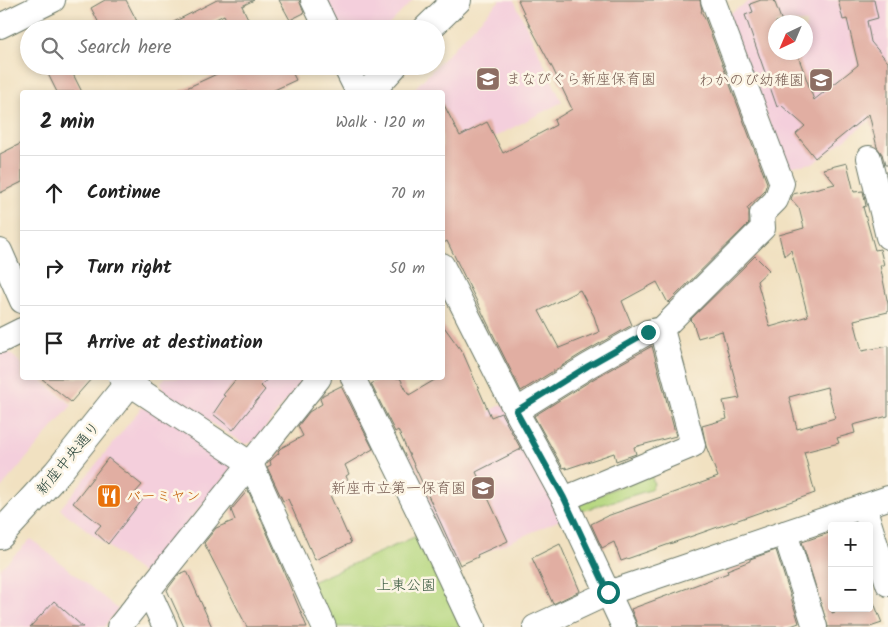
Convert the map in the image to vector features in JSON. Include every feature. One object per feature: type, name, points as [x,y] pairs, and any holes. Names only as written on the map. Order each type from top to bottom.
[{"type":"street","points":[[0,26],[53,0]]},
{"type":"street","points":[[313,0],[323,20]]},
{"type":"street","points":[[436,20],[457,0]]},
{"type":"street","points":[[516,411],[588,366],[648,332],[662,329],[763,228],[762,214],[776,200],[782,183],[713,0]]},
{"type":"street","points":[[350,75],[357,90]]},
{"type":"street","points":[[371,90],[385,75]]},
{"type":"street","points":[[869,158],[888,237]]},
{"type":"street","points":[[0,252],[20,297]]},
{"type":"street","points":[[445,271],[516,411],[564,498],[624,627]]},
{"type":"street","points":[[564,498],[694,445],[662,329]]},
{"type":"street","points":[[0,341],[20,331]]},
{"type":"street","name":"新座中央通り","points":[[0,535],[57,473],[126,380]]},
{"type":"street","points":[[128,380],[251,464],[324,627]]},
{"type":"street","points":[[119,627],[318,380]]},
{"type":"street","points":[[354,380],[473,627]]},
{"type":"street","points":[[536,627],[608,592],[888,498]]},
{"type":"street","points":[[864,506],[888,584]]},
{"type":"street","points":[[785,533],[815,627]]},
{"type":"street","points":[[149,592],[165,627]]},
{"type":"shaded area","points":[[321,0],[413,0],[394,20],[331,20]]},
{"type":"shaded area","name":"まなびぐら新座保育園","points":[[500,0],[514,0],[562,102],[445,163],[445,90],[413,90],[427,75],[445,75],[445,57]]},
{"type":"shaded area","name":"わかのび幼稚園","points":[[751,0],[888,0],[888,107],[814,163],[786,167],[727,15]]},
{"type":"shaded area","points":[[5,349],[20,362],[20,380],[41,380],[72,405],[0,489],[0,351]]},
{"type":"shaded area","points":[[163,380],[302,380],[254,442],[244,444],[163,392],[161,382]]},
{"type":"shaded area","name":"新座市立第一保育園","points":[[503,404],[562,519],[455,566],[404,457]]},
{"type":"shaded area","points":[[141,408],[152,409],[232,458],[233,467],[145,575],[60,509]]},
{"type":"shaded area","points":[[31,539],[118,609],[104,627],[0,627],[0,569]]},
{"type":"green space","points":[[650,472],[654,484],[650,490],[581,511],[578,505]]},
{"type":"green space","name":"上東公園","points":[[428,531],[473,627],[324,627],[305,585]]},
{"type":"building","points":[[105,0],[126,0],[136,20],[97,20],[91,8]]},
{"type":"building","points":[[217,0],[254,0],[242,6],[249,20],[226,20],[224,15],[214,20],[178,20]]},
{"type":"building","points":[[279,0],[299,0],[304,13],[290,20]]},
{"type":"building","points":[[518,0],[700,0],[701,11],[767,183],[764,192],[747,208],[749,211],[749,223],[668,303],[657,282],[622,301],[632,325],[521,391],[447,241],[445,242],[445,107],[460,136],[487,122],[503,153],[556,125],[554,120],[572,109]],"holes":[[[580,290],[594,316],[599,332],[559,348],[539,311]]]},
{"type":"building","points":[[761,0],[774,0],[779,15],[768,15],[768,60],[800,60],[814,100],[858,65],[847,19],[843,20],[838,0],[874,0],[878,18],[867,21],[871,42],[888,62],[888,165],[885,165],[882,154],[877,147],[869,114],[815,158],[796,134],[805,126],[781,105],[777,107],[745,15],[753,12],[750,4]]},
{"type":"building","points":[[48,75],[74,75],[81,90],[56,90]]},
{"type":"building","points":[[215,75],[294,75],[296,80],[274,90],[182,90]]},
{"type":"building","points":[[20,144],[20,183],[0,193],[0,154]]},
{"type":"building","points":[[847,163],[854,192],[863,191],[866,206],[863,207],[875,250],[880,249],[884,265],[880,265],[888,312],[854,320],[862,351],[888,346],[888,416],[853,425],[855,433],[837,438],[839,443],[804,452],[815,493],[621,561],[614,542],[602,548],[591,524],[607,516],[718,477],[706,446],[702,426],[727,419],[723,401],[740,398],[722,331],[698,338],[693,323],[690,320],[755,256],[769,270],[757,281],[770,327],[808,316],[791,250],[784,256],[779,235],[804,228],[799,208],[791,199],[793,194],[835,184],[823,169]],"holes":[[[827,387],[835,418],[797,429],[789,397]]]},
{"type":"building","points":[[445,328],[463,353],[491,417],[501,413],[521,449],[476,472],[508,541],[460,565],[398,430],[395,432],[371,384],[379,380],[401,380],[409,395],[435,380],[445,380]]},
{"type":"building","points":[[652,346],[676,436],[634,447],[636,454],[616,461],[614,453],[566,469],[566,467],[563,468],[534,416],[595,378]]},
{"type":"building","points":[[44,380],[90,380],[71,402]]},
{"type":"building","points":[[235,380],[266,380],[261,386],[265,390],[233,430],[213,414],[225,396],[223,395]]},
{"type":"building","points":[[341,386],[373,449],[345,465],[349,474],[346,476],[350,485],[330,495],[351,543],[315,560],[288,499],[283,501],[267,467],[271,465],[270,461],[279,453],[278,451],[281,448],[303,436],[298,426],[309,412],[322,404],[320,399],[323,395]]},
{"type":"building","name":"バーミヤン","points":[[108,458],[142,485],[135,493],[143,499],[108,544],[95,532],[101,525],[73,503]]},
{"type":"building","points":[[248,490],[307,627],[247,627],[204,543],[216,528],[235,520],[231,510]]},
{"type":"building","points":[[828,533],[828,612],[873,612],[874,603],[882,623],[870,627],[828,627],[802,542]]},
{"type":"building","points":[[560,544],[580,591],[553,604],[532,558]]},
{"type":"building","points":[[776,550],[799,623],[788,627],[638,627],[631,609],[728,573],[727,570]]},
{"type":"building","points":[[187,571],[212,627],[184,627],[167,590],[179,574]]},
{"type":"building","points":[[54,601],[83,627],[30,627]]},
{"type":"place","name":"まなびぐら新座保育園","points":[[488,79]]},
{"type":"place","name":"わかのび幼稚園","points":[[821,80]]},
{"type":"place","name":"新座市立第一保育園","points":[[483,488]]},
{"type":"place","name":"バーミヤン","points":[[109,496]]},
{"type":"route","points":[[608,592],[564,498],[516,411],[588,366],[648,332]]}]
